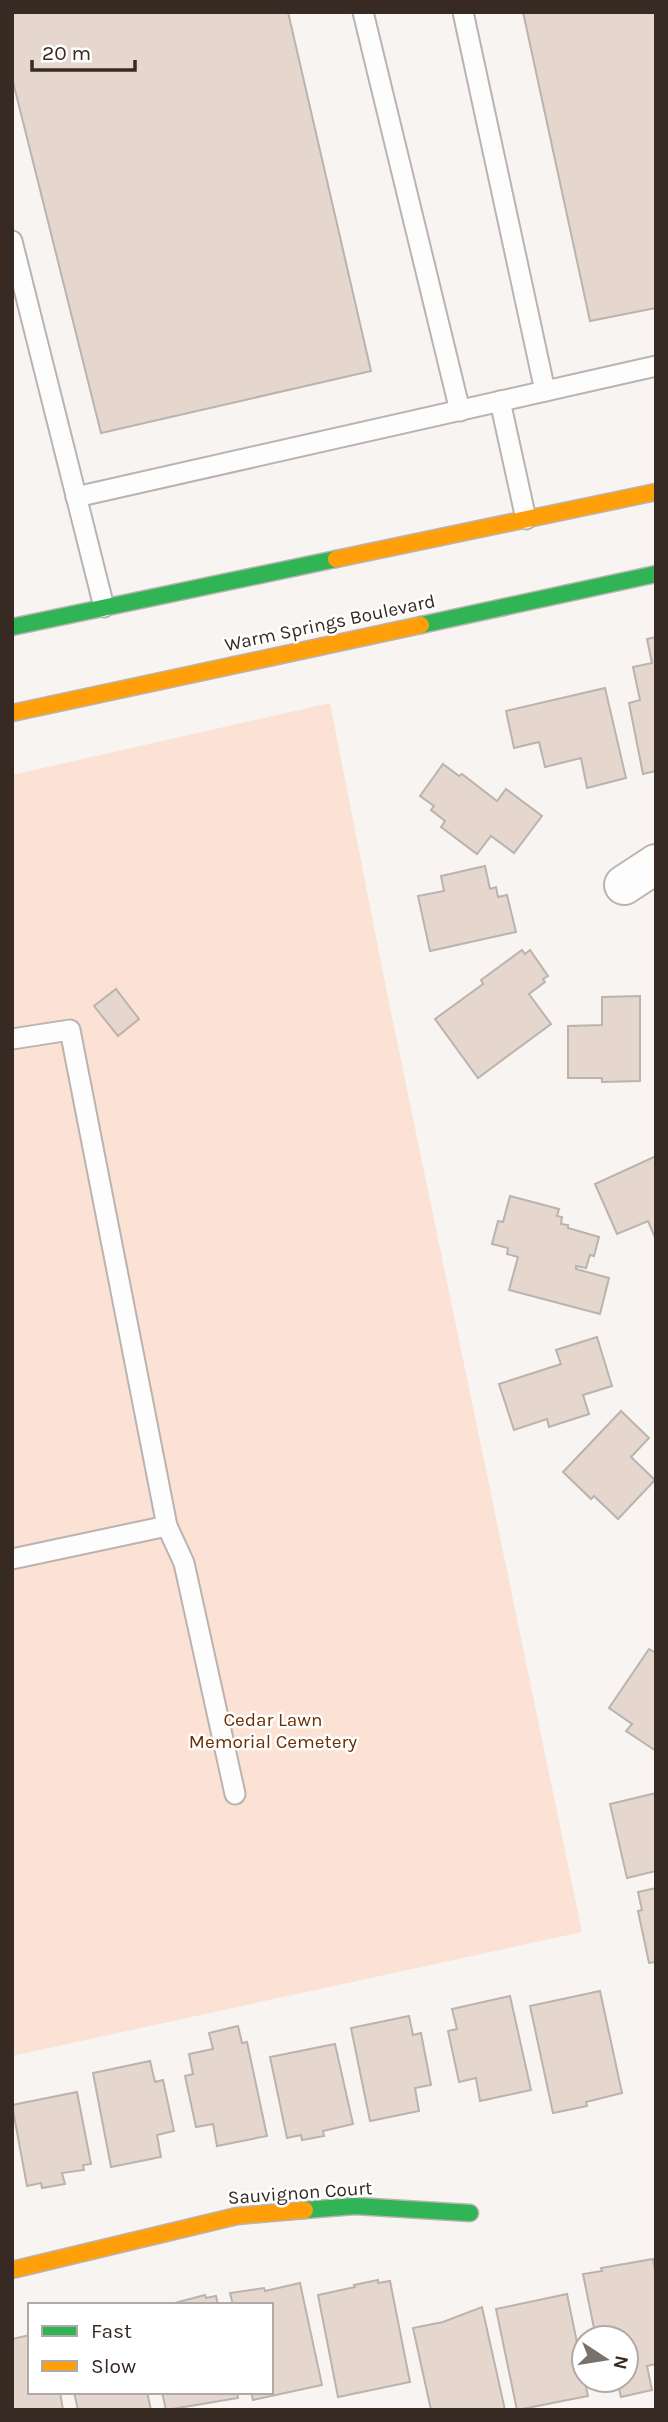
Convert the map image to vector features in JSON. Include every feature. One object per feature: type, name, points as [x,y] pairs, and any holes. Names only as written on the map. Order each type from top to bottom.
[{"type":"main road","points":[[12,626],[656,492]]},
{"type":"main road","name":"Warm Springs Boulevard","points":[[12,713],[656,574]]},
{"type":"main road","name":"Sauvignon Court","points":[[12,2270],[237,2216],[355,2206],[470,2213]]},
{"type":"street","points":[[624,885],[656,864]]},
{"type":"lane","points":[[363,12],[460,411]]},
{"type":"lane","points":[[463,12],[545,391]]},
{"type":"lane","points":[[12,241],[104,607]]},
{"type":"lane","points":[[76,497],[656,366]]},
{"type":"lane","points":[[500,401],[526,519]]},
{"type":"lane","points":[[12,1040],[70,1030],[167,1526],[184,1563],[235,1794]]},
{"type":"lane","points":[[12,1559],[167,1526]]},
{"type":"green space","name":"Cedar Lawn Memorial Cemetery","points":[[330,703],[388,998],[582,1932],[12,2056],[12,775]]},
{"type":"building","points":[[12,12],[288,12],[371,371],[101,433],[12,78]]},
{"type":"building","points":[[523,12],[656,12],[656,308],[590,321]]},
{"type":"building","points":[[656,637],[656,771],[643,774],[629,703],[640,700],[633,667],[652,663],[647,639]]},
{"type":"building","points":[[605,688],[626,778],[587,788],[581,758],[545,767],[539,742],[514,748],[506,711]]},
{"type":"building","points":[[443,764],[459,776],[462,774],[497,801],[506,789],[542,816],[514,853],[491,836],[477,854],[441,827],[445,821],[431,810],[434,806],[420,796]]},
{"type":"building","points":[[485,866],[490,889],[496,887],[498,897],[507,895],[516,932],[430,951],[418,896],[444,891],[441,876]]},
{"type":"building","points":[[522,950],[525,954],[530,950],[548,976],[543,979],[545,982],[529,994],[551,1024],[478,1078],[435,1019],[483,984],[481,980]]},
{"type":"building","points":[[116,989],[139,1019],[118,1036],[94,1006]]},
{"type":"building","points":[[640,996],[640,1081],[602,1082],[602,1078],[568,1078],[568,1026],[602,1025],[602,997]]},
{"type":"building","points":[[656,1156],[656,1240],[648,1221],[617,1234],[595,1184]]},
{"type":"building","points":[[510,1196],[559,1209],[557,1216],[562,1217],[561,1224],[599,1237],[594,1256],[590,1255],[586,1268],[576,1266],[576,1269],[609,1278],[600,1314],[509,1290],[518,1257],[507,1254],[508,1248],[492,1244],[498,1221],[503,1222]]},
{"type":"building","points":[[597,1337],[612,1386],[583,1395],[589,1414],[549,1427],[547,1419],[514,1430],[499,1384],[561,1364],[556,1350]]},
{"type":"building","points":[[621,1411],[649,1438],[631,1457],[655,1480],[618,1519],[594,1496],[591,1499],[563,1472]]},
{"type":"building","points":[[649,1649],[656,1653],[656,1751],[626,1731],[632,1724],[609,1708]]},
{"type":"building","points":[[656,1793],[656,1871],[627,1878],[610,1804]]},
{"type":"building","points":[[656,1888],[656,1962],[649,1963],[638,1911],[642,1910],[638,1892]]},
{"type":"building","points":[[600,1991],[622,2093],[586,2102],[587,2106],[553,2113],[530,2006]]},
{"type":"building","points":[[510,1996],[531,2090],[480,2101],[476,2078],[459,2082],[448,2031],[457,2029],[452,2009]]},
{"type":"building","points":[[409,2016],[413,2035],[421,2033],[431,2085],[415,2088],[419,2111],[370,2121],[351,2028]]},
{"type":"building","points":[[238,2026],[242,2043],[247,2042],[267,2136],[217,2146],[213,2124],[196,2127],[185,2076],[193,2074],[189,2054],[213,2049],[209,2033]]},
{"type":"building","points":[[335,2044],[353,2124],[323,2131],[324,2136],[302,2140],[301,2135],[287,2138],[270,2057]]},
{"type":"building","points":[[150,2061],[155,2082],[163,2080],[174,2131],[157,2135],[161,2157],[111,2167],[93,2073]]},
{"type":"building","points":[[77,2092],[91,2164],[83,2165],[84,2170],[62,2173],[65,2184],[42,2188],[41,2183],[27,2186],[12,2105]]},
{"type":"building","points":[[653,2259],[656,2275],[656,2364],[647,2366],[652,2390],[640,2393],[640,2324],[593,2324],[583,2274],[602,2271],[601,2268]]},
{"type":"building","points":[[378,2280],[378,2283],[390,2281],[410,2382],[338,2397],[318,2295]]},
{"type":"building","points":[[300,2283],[322,2385],[253,2400],[252,2394],[273,2394],[273,2303],[232,2303],[230,2293],[264,2288],[265,2291]]},
{"type":"building","points":[[567,2294],[573,2324],[570,2324],[570,2394],[588,2396],[517,2410],[496,2309]]},
{"type":"building","points":[[205,2295],[206,2298],[216,2296],[218,2303],[175,2303]]},
{"type":"building","points":[[482,2307],[505,2410],[431,2410],[413,2328],[443,2322]]},
{"type":"building","points":[[28,2335],[28,2394],[60,2394],[63,2410],[12,2410],[12,2339]]},
{"type":"building","points":[[74,2394],[147,2394],[151,2410],[78,2410]]},
{"type":"building","points":[[162,2394],[237,2394],[238,2398],[166,2410]]},
{"type":"traffic: fast","points":[[12,627],[336,559]]},
{"type":"traffic: fast","points":[[421,625],[656,574]]},
{"type":"traffic: fast","points":[[305,2210],[355,2206],[470,2213]]},
{"type":"traffic: slow","points":[[336,559],[656,492]]},
{"type":"traffic: slow","points":[[12,713],[421,625]]},
{"type":"traffic: slow","points":[[12,2270],[237,2216],[305,2210]]}]
